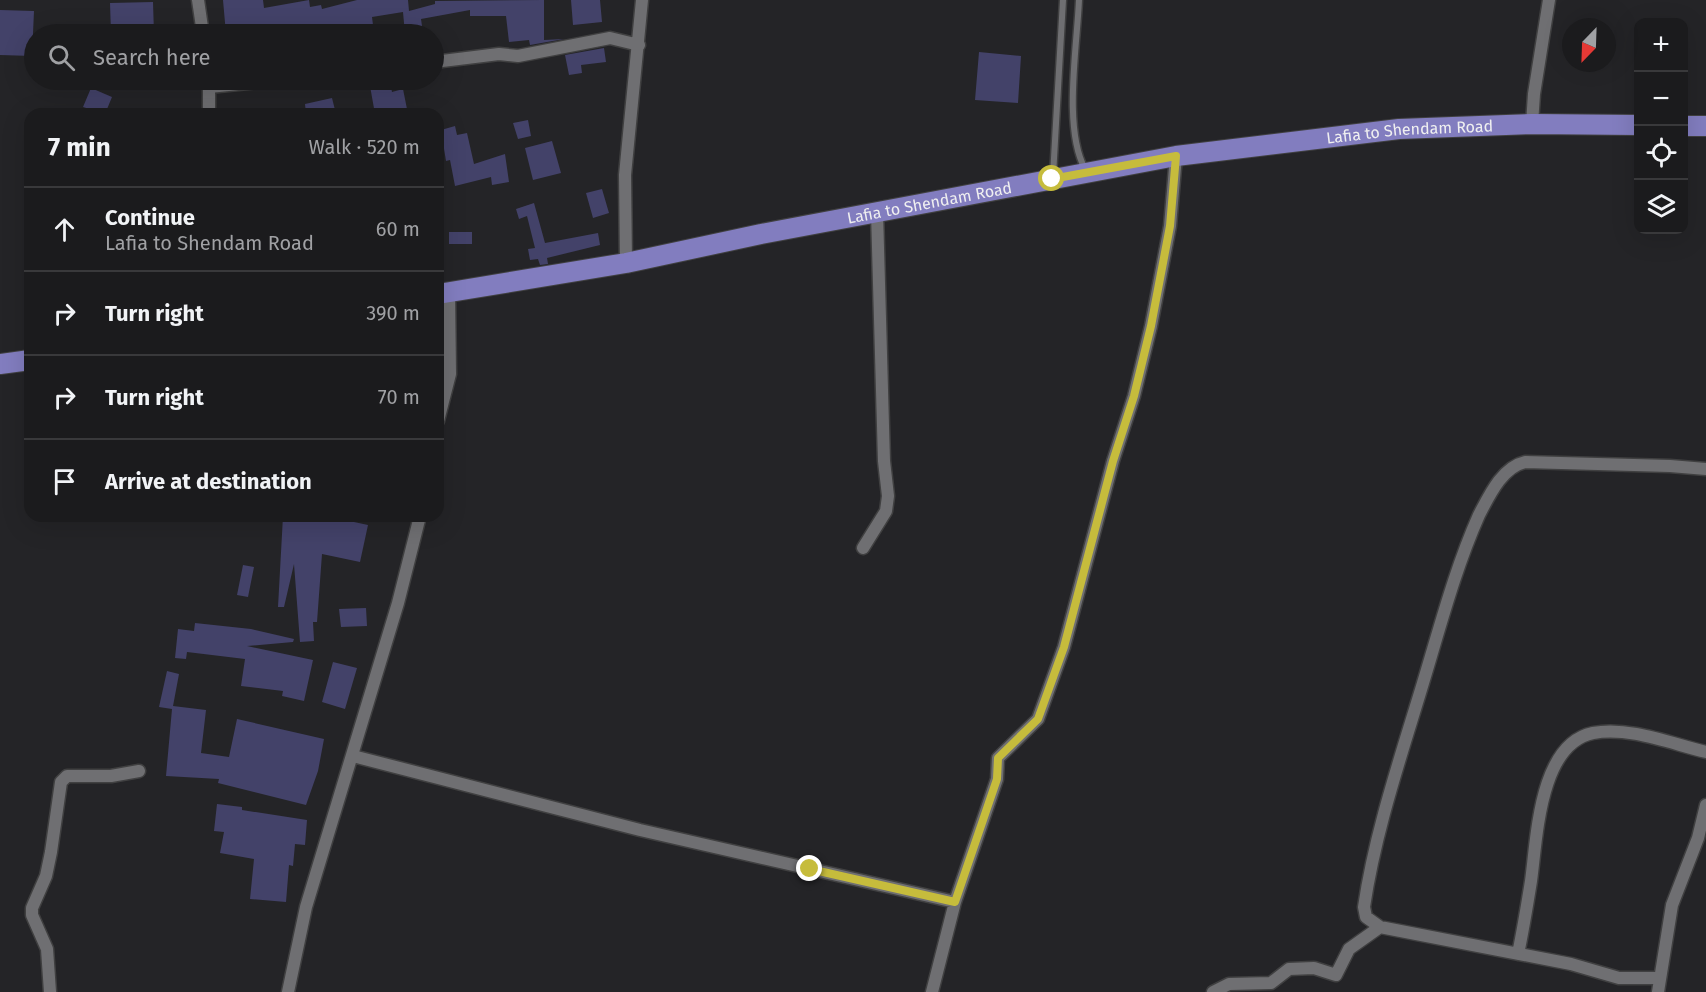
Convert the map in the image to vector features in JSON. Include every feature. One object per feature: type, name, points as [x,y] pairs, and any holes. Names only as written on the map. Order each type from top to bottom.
[{"type":"main road","name":"Lafia to Shendam Road","points":[[444,293],[626,262],[1176,156],[1398,129],[1532,124],[1634,125]]},
{"type":"main road","points":[[1688,126],[1706,126]]},
{"type":"main road","points":[[0,364],[24,361]]},
{"type":"street","points":[[198,0],[202,24]]},
{"type":"street","points":[[626,262],[625,175],[642,0]]},
{"type":"street","points":[[1532,124],[1549,0]]},
{"type":"street","points":[[444,61],[499,54],[518,56],[561,50],[609,38],[639,45]]},
{"type":"street","points":[[209,90],[209,108]]},
{"type":"street","points":[[932,992],[955,902],[997,779],[998,758],[1038,719],[1064,647],[1113,461],[1132,405],[1151,326],[1170,226],[1176,156]]},
{"type":"street","points":[[863,548],[886,511],[888,496],[884,461],[877,212]]},
{"type":"street","points":[[444,293],[450,374],[444,398]]},
{"type":"street","points":[[1658,978],[1619,978],[1571,964],[1380,927],[1366,917],[1364,908],[1383,824],[1463,556],[1480,514],[1501,478],[1513,466],[1525,462],[1706,469]]},
{"type":"street","points":[[288,992],[306,907],[398,603],[418,522]]},
{"type":"street","points":[[1518,954],[1543,799],[1552,772],[1571,744],[1595,733],[1623,733],[1706,752]]},
{"type":"street","points":[[353,756],[640,830],[901,892],[955,902]]},
{"type":"street","points":[[50,992],[47,949],[32,915],[32,908],[50,860],[61,782],[68,776],[111,776],[139,771]]},
{"type":"street","points":[[1658,992],[1658,978],[1672,905],[1698,838],[1706,805]]},
{"type":"street","points":[[1213,992],[1229,984],[1271,982],[1289,969],[1314,968],[1336,975],[1349,949],[1380,927]]},
{"type":"lane","points":[[1052,179],[1063,0]]},
{"type":"lane","points":[[1079,0],[1072,122],[1076,147],[1087,172]]},
{"type":"building","points":[[223,0],[263,0],[264,8],[309,0],[310,7],[321,5],[322,9],[357,0],[408,0],[409,11],[435,4],[435,1],[544,0],[544,40],[564,39],[530,45],[529,40],[509,42],[506,16],[470,16],[470,10],[421,19],[422,24],[404,24],[403,12],[372,17],[373,24],[225,24]]},
{"type":"building","points":[[571,0],[600,0],[602,22],[573,25]]},
{"type":"building","points":[[153,2],[154,24],[111,24],[110,3]]},
{"type":"building","points":[[0,10],[34,11],[33,24],[24,24],[24,56],[0,55]]},
{"type":"building","points":[[604,48],[606,62],[581,65],[582,73],[569,75],[565,55]]},
{"type":"building","points":[[979,52],[1021,56],[1018,103],[975,100]]},
{"type":"building","points":[[90,90],[112,97],[107,108],[83,107]]},
{"type":"building","points":[[371,90],[392,90],[392,92],[403,90],[407,108],[374,108]]},
{"type":"building","points":[[332,98],[334,108],[305,108],[305,104]]},
{"type":"building","points":[[528,120],[531,136],[518,139],[513,123]]},
{"type":"building","points":[[455,126],[457,135],[467,133],[474,164],[505,154],[509,182],[492,185],[491,177],[455,186],[450,160],[446,161],[444,129]]},
{"type":"building","points":[[552,141],[561,173],[533,180],[525,148]]},
{"type":"building","points":[[602,189],[609,213],[593,218],[586,193]]},
{"type":"building","points":[[534,203],[545,243],[598,233],[600,245],[547,258],[548,264],[540,265],[538,259],[530,260],[528,249],[535,248],[527,216],[519,219],[516,209]]},
{"type":"building","points":[[449,232],[472,232],[472,244],[449,244]]},
{"type":"building","points":[[283,522],[354,522],[368,525],[360,562],[322,554],[317,622],[313,622],[314,641],[300,642],[294,564],[284,607],[278,607]]},
{"type":"building","points":[[243,565],[254,567],[248,597],[237,595]]},
{"type":"building","points":[[366,608],[367,626],[341,627],[339,609]]},
{"type":"building","points":[[195,623],[251,629],[294,639],[293,642],[247,646],[313,660],[304,701],[282,696],[283,691],[241,686],[245,659],[187,652],[186,659],[175,658],[178,629],[194,631]]},
{"type":"building","points":[[333,662],[357,668],[345,709],[322,702]]},
{"type":"building","points":[[167,671],[179,674],[173,706],[206,710],[201,753],[229,757],[237,719],[324,739],[318,771],[306,805],[218,783],[219,779],[166,776],[172,709],[159,707]]},
{"type":"building","points":[[217,804],[307,820],[305,845],[295,844],[293,866],[289,865],[286,902],[250,899],[254,859],[220,853],[224,832],[214,831]]},
{"type":"route","points":[[810,869],[901,892],[955,902],[966,864],[997,779],[998,758],[1038,719],[1064,647],[1076,594],[1113,461],[1124,432],[1151,326],[1170,226],[1176,156],[1052,179]]}]
